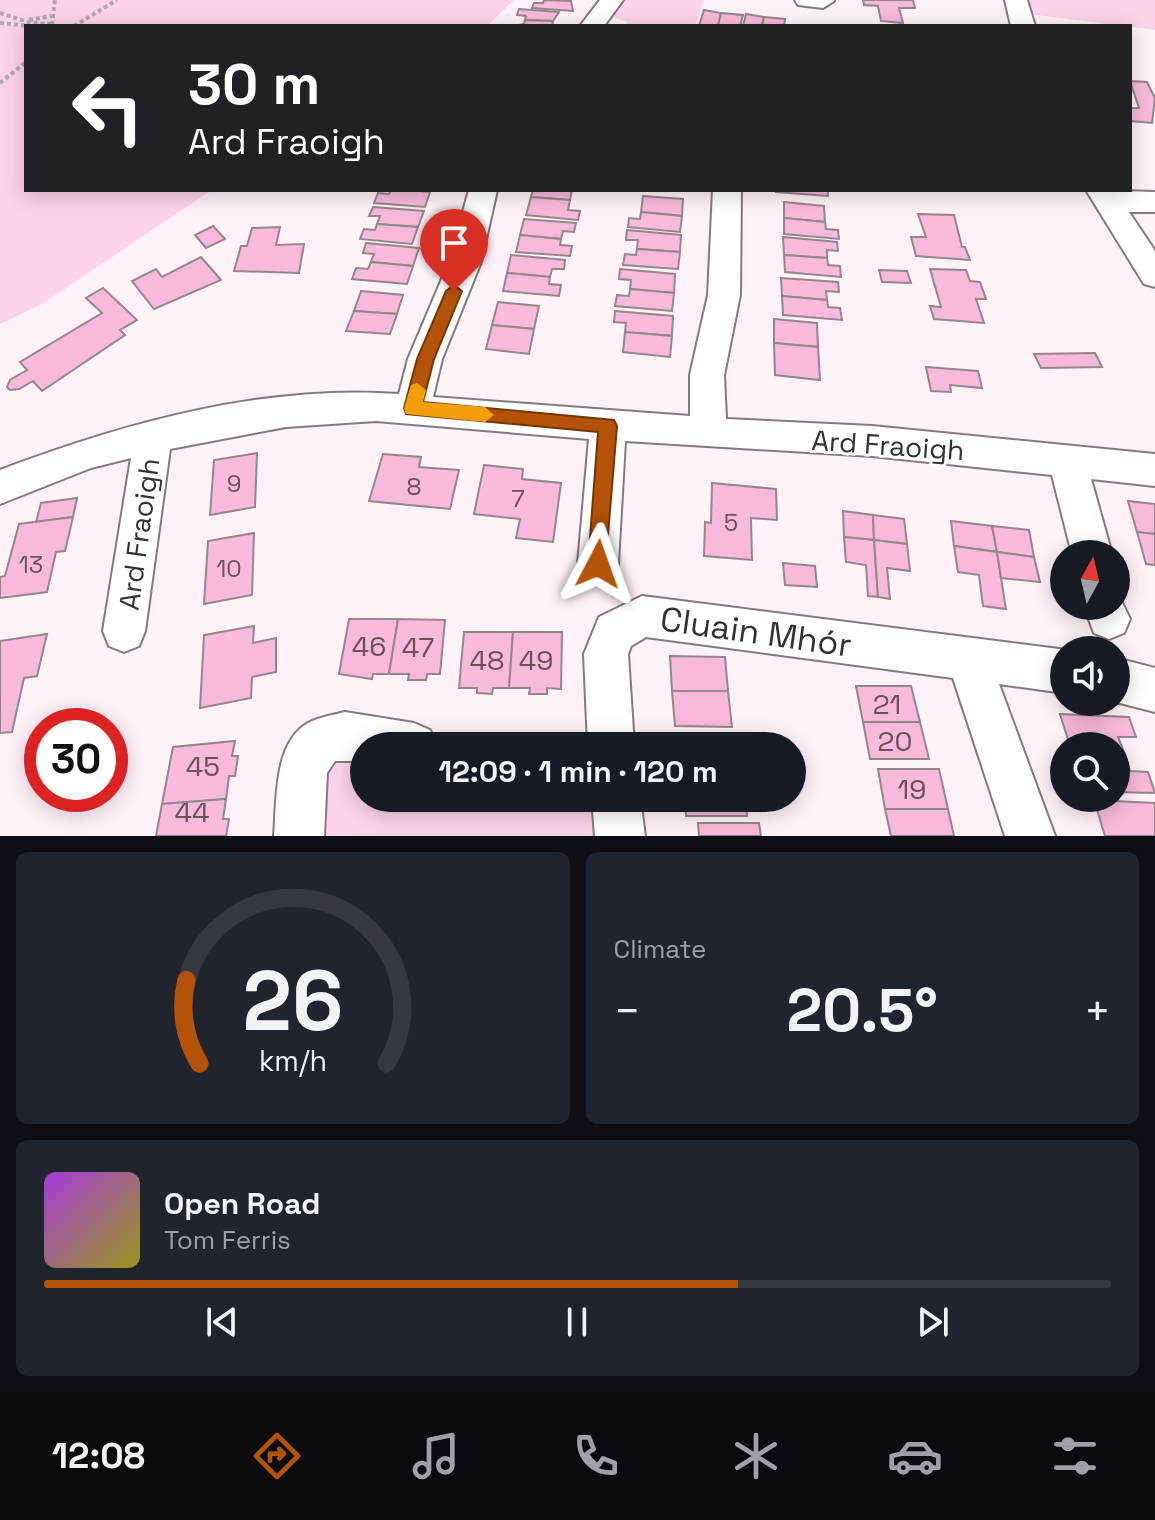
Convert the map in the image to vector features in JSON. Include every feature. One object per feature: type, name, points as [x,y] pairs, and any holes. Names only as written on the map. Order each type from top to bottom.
[{"type":"street","points":[[594,24],[612,0]]},
{"type":"street","points":[[1016,0],[1022,24]]},
{"type":"street","points":[[413,408],[425,359],[465,262],[482,192]]},
{"type":"street","points":[[708,433],[706,383],[715,323],[724,295],[727,192]]},
{"type":"street","points":[[1103,196],[1155,202]]},
{"type":"street","points":[[1103,196],[1155,276]]},
{"type":"street","name":"Ard Fraoigh","points":[[0,487],[57,463],[153,436],[286,412],[413,408],[608,426],[872,441],[1155,470]]},
{"type":"street","points":[[598,564],[608,426]]},
{"type":"street","name":"Ard Fraoigh","points":[[124,631],[153,436]]},
{"type":"street","points":[[1067,461],[1088,540]]},
{"type":"street","name":"Cluain Mhór","points":[[610,732],[607,673],[609,642],[622,625],[642,616],[1050,669]]},
{"type":"street","points":[[971,661],[979,695],[1030,836]]},
{"type":"street","points":[[1130,684],[1155,690]]},
{"type":"street","points":[[299,836],[304,766],[321,741],[350,736]]},
{"type":"street","points":[[617,812],[620,836]]},
{"type":"path","points":[[52,24],[52,15],[57,7],[55,0]]},
{"type":"path","points":[[77,24],[117,0]]},
{"type":"path","points":[[0,13],[47,24]]},
{"type":"path","points":[[28,20],[52,15]]},
{"type":"path","points":[[0,23],[24,25]]},
{"type":"path","points":[[0,83],[24,64]]},
{"type":"shaded area","points":[[0,0],[514,0],[489,24],[24,24],[24,192],[209,192],[42,304],[0,324]]},
{"type":"shaded area","points":[[620,0],[704,0],[696,24],[627,24],[612,17]]},
{"type":"shaded area","points":[[1024,0],[1155,0],[1155,30],[1132,27],[1132,24],[1029,14]]},
{"type":"shaded area","points":[[341,758],[350,758],[350,812],[596,812],[601,836],[313,836],[316,791],[331,764]]},
{"type":"building","points":[[544,0],[571,1],[573,11],[532,8],[534,3],[543,3]]},
{"type":"building","points":[[863,0],[913,0],[915,8],[899,8],[903,23],[881,21],[878,6],[864,5]]},
{"type":"building","points":[[519,9],[559,12],[553,21],[525,20],[526,16],[517,15]]},
{"type":"building","points":[[704,10],[721,13],[718,24],[700,24]]},
{"type":"building","points":[[721,13],[743,15],[741,24],[718,24]]},
{"type":"building","points":[[746,14],[764,17],[762,24],[744,24]]},
{"type":"building","points":[[764,17],[785,19],[784,24],[762,24]]},
{"type":"building","points":[[525,20],[553,21],[552,24],[524,24]]},
{"type":"building","points":[[1132,81],[1147,82],[1155,98],[1152,123],[1132,121],[1132,108],[1139,108]]},
{"type":"building","points":[[430,192],[425,207],[374,203],[378,193]]},
{"type":"building","points":[[532,192],[572,192],[570,200],[531,197]]},
{"type":"building","points":[[776,192],[828,192],[828,196]]},
{"type":"building","points":[[643,196],[683,199],[682,216],[641,212]]},
{"type":"building","points":[[531,197],[570,200],[568,210],[580,211],[578,220],[526,215]]},
{"type":"building","points":[[784,202],[824,206],[825,222],[784,218]]},
{"type":"building","points":[[373,207],[424,211],[418,227],[377,224],[380,216],[369,216]]},
{"type":"building","points":[[641,212],[682,216],[680,232],[628,227],[629,218],[640,219]]},
{"type":"building","points":[[918,214],[954,215],[962,247],[965,247],[970,260],[916,256],[911,237],[926,237]]},
{"type":"building","points":[[784,218],[825,222],[826,229],[838,230],[839,239],[784,234]]},
{"type":"building","points":[[524,219],[576,223],[574,232],[563,231],[561,239],[520,235]]},
{"type":"building","points":[[377,224],[418,227],[412,244],[360,239],[364,229],[375,230]]},
{"type":"building","points":[[213,226],[225,239],[206,248],[195,235]]},
{"type":"building","points":[[280,227],[276,245],[304,244],[299,273],[234,271],[241,246],[247,246],[252,228]]},
{"type":"building","points":[[627,230],[681,235],[680,252],[637,249],[638,240],[626,240]]},
{"type":"building","points":[[520,235],[561,239],[560,245],[572,246],[570,256],[516,252]]},
{"type":"building","points":[[783,237],[837,242],[838,251],[827,250],[827,258],[784,255]]},
{"type":"building","points":[[366,243],[419,248],[413,266],[371,262],[374,254],[363,253]]},
{"type":"building","points":[[637,249],[680,252],[678,269],[623,265],[625,254],[636,255]]},
{"type":"building","points":[[511,255],[565,260],[564,269],[552,269],[550,277],[507,273]]},
{"type":"building","points":[[784,255],[827,258],[828,265],[840,266],[841,277],[785,272]]},
{"type":"building","points":[[201,257],[221,280],[154,309],[132,281],[156,269],[162,277]]},
{"type":"building","points":[[371,262],[413,266],[407,284],[352,279],[356,268],[368,269]]},
{"type":"building","points":[[620,269],[675,274],[674,293],[630,289],[631,280],[619,279]]},
{"type":"building","points":[[930,269],[966,270],[970,281],[980,282],[986,299],[976,299],[984,323],[934,319],[930,306],[941,307]]},
{"type":"building","points":[[879,270],[907,271],[911,283],[882,282]]},
{"type":"building","points":[[507,273],[550,277],[549,284],[561,285],[559,296],[503,291]]},
{"type":"building","points":[[781,278],[838,282],[839,292],[826,291],[827,300],[782,296]]},
{"type":"building","points":[[103,288],[137,320],[120,330],[125,335],[42,391],[33,381],[10,390],[7,387],[10,380],[27,370],[20,362],[102,313],[86,298]]},
{"type":"building","points":[[630,289],[674,293],[672,311],[615,306],[617,295],[629,296]]},
{"type":"building","points":[[361,291],[403,295],[397,314],[354,311]]},
{"type":"building","points":[[782,296],[827,300],[828,307],[840,308],[842,320],[783,315]]},
{"type":"building","points":[[498,302],[539,306],[534,329],[492,325]]},
{"type":"building","points":[[354,311],[397,314],[390,334],[346,331]]},
{"type":"building","points":[[615,311],[673,316],[672,336],[625,332],[626,323],[614,322]]},
{"type":"building","points":[[774,319],[817,323],[818,347],[774,343]]},
{"type":"building","points":[[492,325],[534,329],[529,354],[486,349]]},
{"type":"building","points":[[625,332],[672,336],[670,357],[623,352]]},
{"type":"building","points":[[774,343],[818,347],[820,380],[775,375]]},
{"type":"building","points":[[1095,353],[1102,367],[1041,368],[1034,354]]},
{"type":"building","points":[[926,367],[978,371],[982,388],[950,385],[951,392],[931,391]]},
{"type":"building","points":[[257,453],[255,507],[210,515],[214,460]]},
{"type":"building","points":[[383,454],[421,457],[419,467],[459,470],[450,509],[369,501]]},
{"type":"building","points":[[484,465],[523,469],[522,479],[561,483],[553,542],[516,538],[520,519],[474,514]]},
{"type":"building","points":[[712,483],[776,489],[777,520],[751,518],[752,560],[704,556],[705,522],[711,523]]},
{"type":"building","points":[[77,498],[73,517],[36,522],[41,503]]},
{"type":"building","points":[[1128,501],[1155,504],[1155,534],[1137,532]]},
{"type":"building","points":[[843,511],[873,515],[874,540],[844,537]]},
{"type":"building","points":[[873,515],[904,519],[907,544],[874,540]]},
{"type":"building","points":[[73,517],[65,551],[56,552],[47,592],[0,598],[0,577],[5,576],[19,524]]},
{"type":"building","points":[[951,521],[992,526],[997,552],[954,546]]},
{"type":"building","points":[[992,526],[1029,530],[1034,557],[997,552]]},
{"type":"building","points":[[1137,532],[1155,534],[1155,565],[1146,564]]},
{"type":"building","points":[[254,533],[252,595],[204,604],[208,541]]},
{"type":"building","points":[[844,537],[874,540],[878,597],[868,596],[866,565],[846,562]]},
{"type":"building","points":[[874,540],[907,544],[910,571],[887,568],[890,599],[878,597]]},
{"type":"building","points":[[954,546],[997,552],[1006,609],[983,606],[979,575],[958,572]]},
{"type":"building","points":[[997,552],[1034,557],[1040,582],[1001,578]]},
{"type":"building","points":[[783,563],[815,566],[817,587],[785,585]]},
{"type":"building","points":[[349,619],[398,619],[389,674],[373,674],[372,679],[339,674]]},
{"type":"building","points":[[398,619],[445,620],[440,674],[427,674],[426,680],[408,680],[409,674],[389,674]]},
{"type":"building","points":[[254,626],[253,643],[276,638],[276,672],[252,677],[251,698],[200,708],[204,635]]},
{"type":"building","points":[[464,632],[513,632],[509,688],[493,688],[492,694],[477,693],[477,688],[459,688]]},
{"type":"building","points":[[513,632],[562,632],[561,689],[547,688],[547,694],[529,694],[530,688],[509,688]]},
{"type":"building","points":[[47,634],[37,676],[24,678],[12,732],[0,733],[0,641]]},
{"type":"building","points":[[670,656],[725,657],[728,691],[672,691]]},
{"type":"building","points":[[856,686],[911,686],[920,722],[863,722]]},
{"type":"building","points":[[672,691],[728,691],[732,727],[675,726]]},
{"type":"building","points":[[1061,716],[1129,717],[1136,737],[1130,737],[1130,732],[1066,732]]},
{"type":"building","points":[[863,722],[920,722],[929,759],[870,759]]},
{"type":"building","points":[[235,741],[232,756],[238,756],[235,776],[229,776],[226,799],[162,804],[173,747]]},
{"type":"building","points":[[878,769],[939,769],[948,809],[885,809]]},
{"type":"building","points":[[1130,771],[1148,772],[1155,793],[1130,792]]},
{"type":"building","points":[[226,799],[223,819],[229,819],[226,836],[156,836],[162,804]]},
{"type":"building","points":[[1130,802],[1155,803],[1155,836],[1105,836],[1098,812],[1130,812]]},
{"type":"building","points":[[885,809],[948,809],[954,836],[891,836]]},
{"type":"building","points":[[686,812],[747,812],[747,816],[686,816]]},
{"type":"building","points":[[698,823],[759,823],[761,836],[699,836]]},
{"type":"slow traffic","points":[[417,390],[413,408],[485,415]]},
{"type":"route","points":[[454,291],[425,359],[413,408],[608,426],[598,564]]}]
